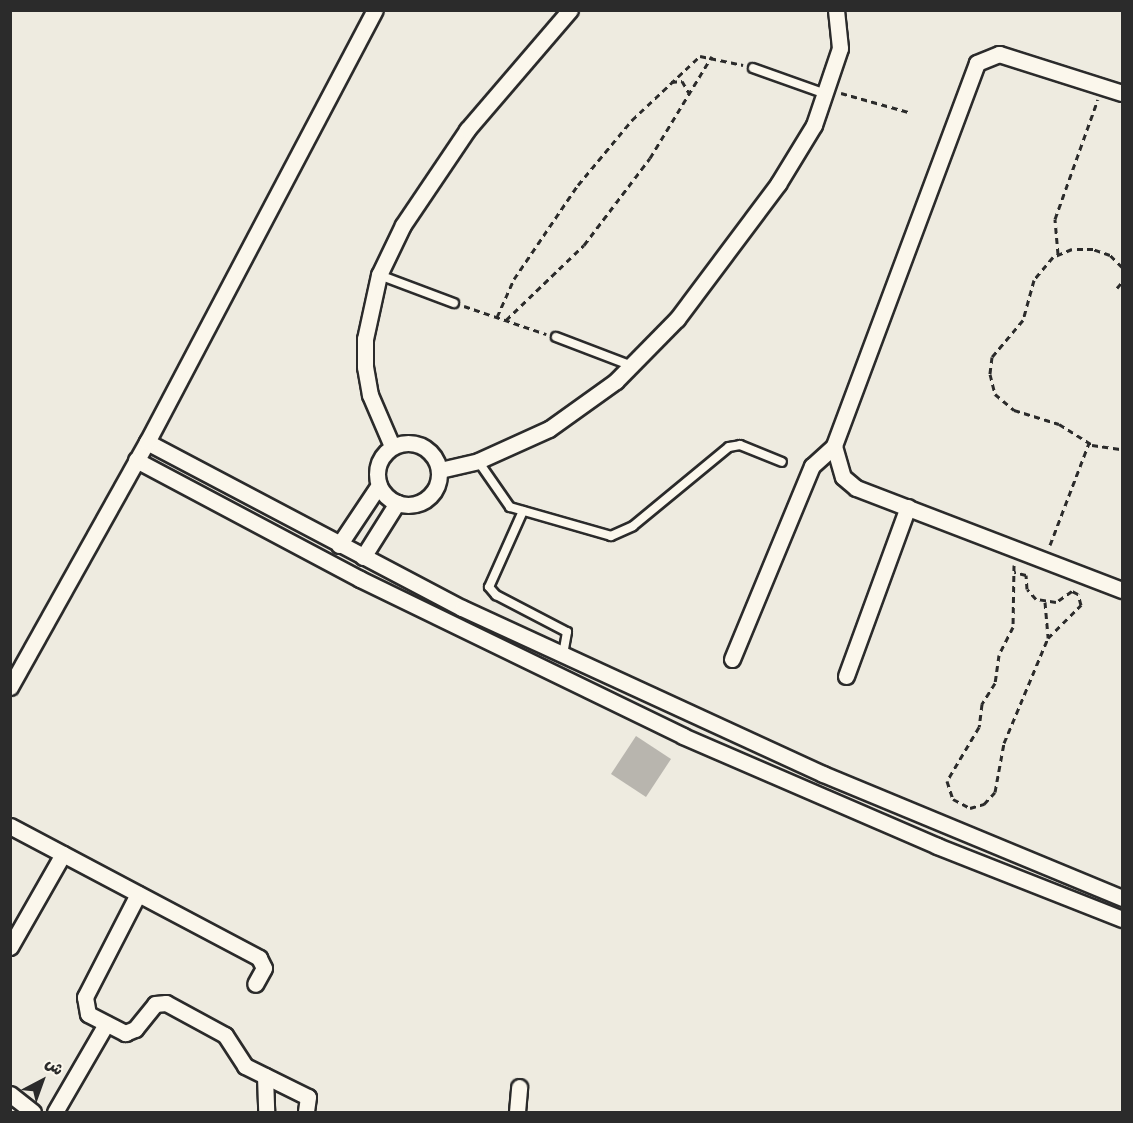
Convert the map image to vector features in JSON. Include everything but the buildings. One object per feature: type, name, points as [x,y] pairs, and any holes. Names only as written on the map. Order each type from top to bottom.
[{"type":"street","points":[[10,687],[147,442],[375,10]]},
{"type":"street","points":[[392,447],[373,404],[365,368],[366,329],[379,275],[403,225],[467,130],[570,10]]},
{"type":"street","points":[[440,470],[478,461],[549,429],[632,366],[677,319],[735,243],[814,126],[828,92],[840,48],[836,10]]},
{"type":"street","points":[[732,659],[812,466],[834,446],[977,63],[999,54],[1122,93]]},
{"type":"street","points":[[147,442],[339,545],[566,657],[823,774],[1122,898]]},
{"type":"street","points":[[407,442],[422,445],[434,455],[440,470],[436,488],[424,501],[397,503],[379,485],[377,467],[392,447],[407,442]]},
{"type":"street","points":[[834,446],[840,470],[856,488],[1122,590]]},
{"type":"street","points":[[136,460],[360,579],[561,677],[905,832],[1122,919]]},
{"type":"street","points":[[339,545],[379,485]]},
{"type":"street","points":[[363,557],[397,503]]},
{"type":"street","points":[[846,676],[908,507]]},
{"type":"street","points":[[561,677],[566,657]]},
{"type":"street","points":[[10,826],[262,961],[255,984]]},
{"type":"street","points":[[10,947],[63,854]]},
{"type":"street","points":[[138,894],[85,997],[88,1014],[106,1024],[130,1032],[154,1004],[166,1003],[225,1035],[240,1062],[308,1097],[306,1113]]},
{"type":"street","points":[[55,1113],[106,1024]]},
{"type":"street","points":[[264,1076],[266,1113]]},
{"type":"street","points":[[517,1113],[519,1087]]},
{"type":"street","points":[[10,1094],[33,1113]]},
{"type":"lane","points":[[753,68],[828,92]]},
{"type":"lane","points":[[379,275],[454,303]]},
{"type":"lane","points":[[556,337],[632,366]]},
{"type":"lane","points":[[478,461],[503,500],[523,511],[611,536],[633,526],[729,447],[740,446],[782,462]]},
{"type":"lane","points":[[523,511],[489,587],[496,595],[567,632],[566,657]]},
{"type":"path","points":[[496,317],[514,279],[578,184],[694,58],[712,56],[753,68]]},
{"type":"path","points":[[506,320],[584,245],[650,158],[712,56]]},
{"type":"path","points":[[670,83],[682,81],[689,92],[687,98]]},
{"type":"path","points":[[1058,254],[1055,219],[1103,86]]},
{"type":"path","points":[[828,92],[908,112]]},
{"type":"path","points":[[1122,267],[1110,255],[1093,249],[1058,254],[1038,272],[1023,320],[997,348],[990,374],[995,394],[1007,406],[1059,424],[1089,443],[1122,449]]},
{"type":"path","points":[[1117,288],[1122,282]]},
{"type":"path","points":[[454,303],[556,337]]},
{"type":"path","points":[[1044,560],[1089,443]]},
{"type":"path","points":[[1013,548],[1014,618],[999,655],[995,683],[982,704],[978,727],[947,781],[949,794],[958,804],[977,807],[994,792],[1004,743],[1048,638],[1081,601],[1071,591],[1056,602],[1045,602],[1031,595],[1026,575],[1014,572]]},
{"type":"path","points":[[1045,602],[1048,638]]}]
